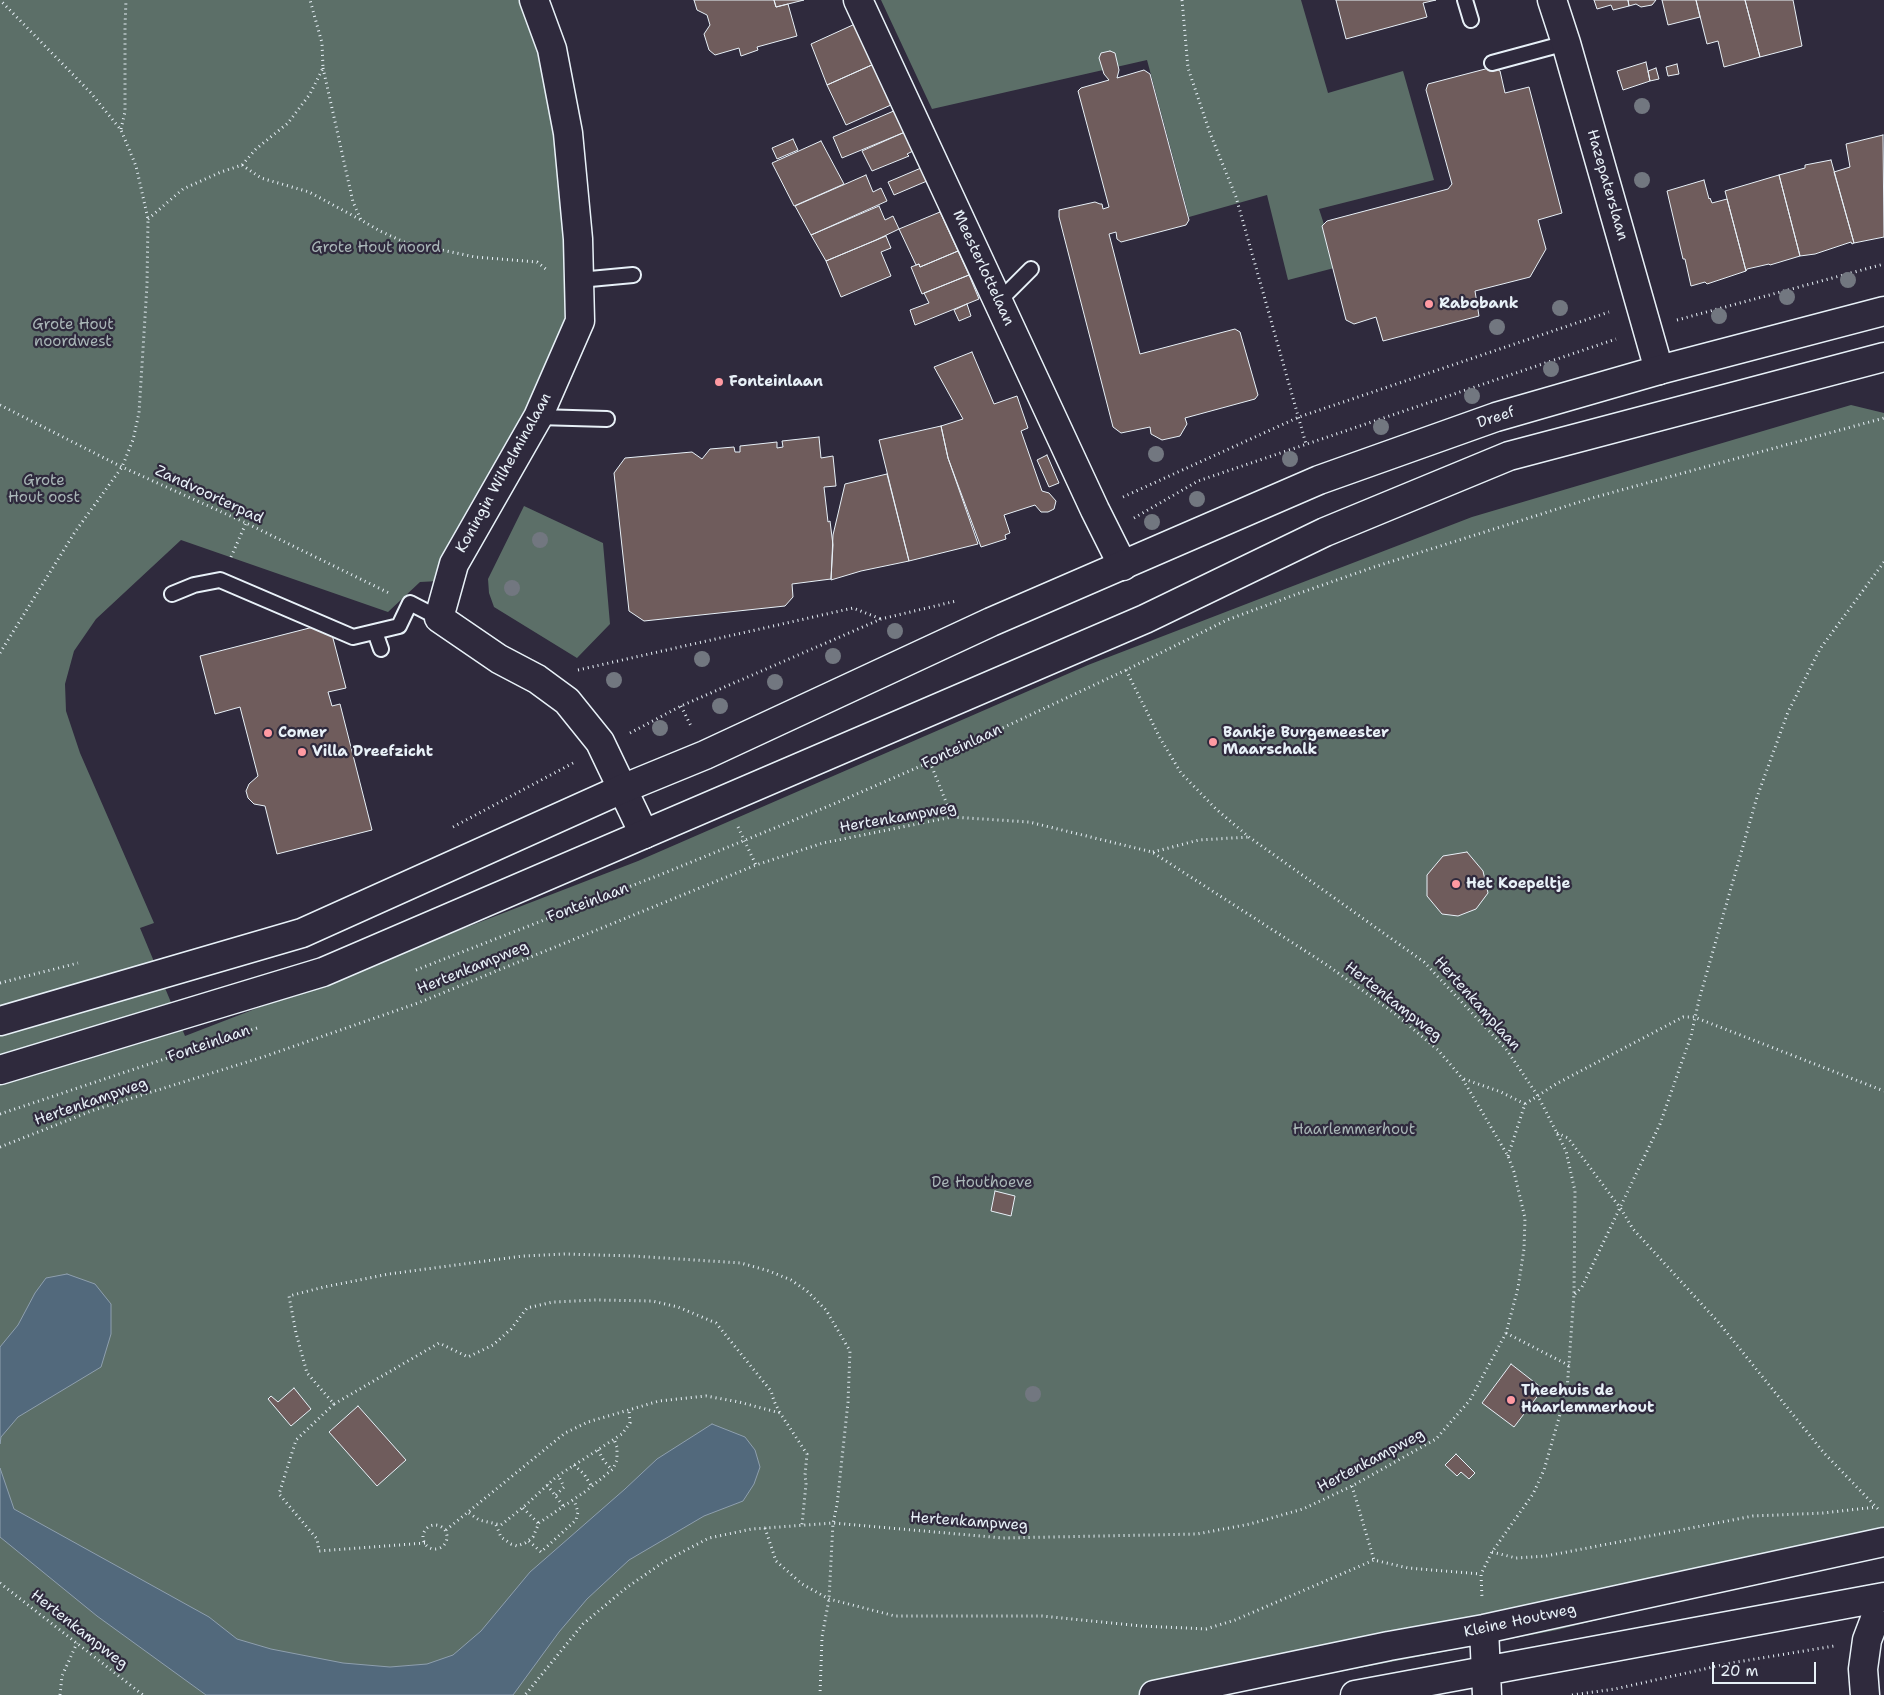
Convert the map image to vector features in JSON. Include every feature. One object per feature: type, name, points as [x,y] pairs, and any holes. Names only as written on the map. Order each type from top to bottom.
[{"type":"main road","name":"Koningin Wilhelminalaan","points":[[438,618],[454,564],[538,417],[580,321],[578,239],[568,133],[552,49],[534,0]]},
{"type":"main road","name":"Meesterlottelaan","points":[[858,0],[1095,510],[1123,566]]},
{"type":"main road","name":"Hazepaterslaan","points":[[1552,0],[1566,43],[1659,370]]},
{"type":"main road","name":"Dreef","points":[[1123,566],[1319,480],[1496,417],[1659,370],[1884,311]]},
{"type":"main road","points":[[0,1070],[323,972],[1145,619],[1325,532],[1509,456],[1884,357]]},
{"type":"main road","points":[[0,1021],[302,933],[622,789],[705,755],[991,622],[1123,566]]},
{"type":"main road","points":[[438,618],[499,659],[537,679],[567,701],[602,748],[644,834]]},
{"type":"main road","name":"Kleine Houtweg","points":[[1154,1695],[1390,1646],[1484,1629],[1884,1542]]},
{"type":"main road","points":[[1871,1676],[1867,1640],[1883,1598]]},
{"type":"main road","points":[[1355,1695],[1485,1683],[1883,1598]]},
{"type":"main road","points":[[1484,1629],[1485,1683]]},
{"type":"lane","points":[[1465,0],[1471,20]]},
{"type":"lane","points":[[1492,63],[1566,43]]},
{"type":"lane","points":[[997,298],[1006,294],[1031,269]]},
{"type":"lane","points":[[579,283],[633,275]]},
{"type":"lane","points":[[538,417],[607,419]]},
{"type":"lane","points":[[172,594],[194,585],[220,580],[353,637],[399,626],[410,604],[438,618]]},
{"type":"lane","points":[[375,632],[381,649]]},
{"type":"path","points":[[0,0],[83,85],[121,130],[136,166],[148,219],[147,285],[140,413],[133,440],[122,467],[75,532],[0,653]]},
{"type":"path","points":[[121,130],[125,112],[126,0]]},
{"type":"path","points":[[310,0],[322,43],[323,68],[353,202],[361,220]]},
{"type":"path","points":[[1182,0],[1188,68],[1210,133],[1236,197],[1306,444]]},
{"type":"path","points":[[148,219],[183,189],[220,172],[242,165],[256,149],[288,123],[310,94],[323,68]]},
{"type":"path","points":[[242,165],[261,178],[309,192],[380,232],[404,242],[475,257],[537,262],[566,286],[579,283]]},
{"type":"path","points":[[1095,510],[1299,417],[1640,301]]},
{"type":"path","name":"Zandvoorterpad","points":[[0,405],[122,467],[246,523],[410,604]]},
{"type":"path","name":"Fonteinlaan","points":[[416,970],[745,841],[930,762],[1126,670],[1227,620],[1374,567],[1592,498],[1884,418]]},
{"type":"path","points":[[220,580],[246,523]]},
{"type":"path","points":[[1574,1294],[1582,1287],[1621,1209],[1660,1124],[1691,1036],[1694,1018],[1758,797],[1788,712],[1820,648],[1862,589],[1884,562]]},
{"type":"path","points":[[446,831],[681,706],[881,619],[958,600]]},
{"type":"path","points":[[567,701],[576,670],[853,608],[881,619]]},
{"type":"path","name":"Hertenkamplaan","points":[[1126,670],[1180,773],[1216,809],[1250,837],[1424,962],[1506,1049],[1538,1096],[1566,1152],[1575,1191],[1574,1294],[1567,1390],[1544,1470],[1533,1494],[1492,1552],[1481,1574],[1484,1629]]},
{"type":"path","points":[[930,762],[952,817]]},
{"type":"path","name":"Hertenkampweg","points":[[0,1147],[94,1110],[263,1057],[418,1003],[756,865],[824,843],[952,817],[1029,822],[1152,852],[1327,965],[1394,1013],[1438,1050],[1462,1078],[1508,1156],[1514,1172],[1525,1218],[1524,1249],[1518,1288],[1506,1333],[1470,1400],[1436,1439],[1352,1486],[1303,1509],[1250,1524],[1197,1534],[1003,1538],[833,1523],[765,1528],[709,1538],[665,1562],[626,1588],[583,1624],[525,1695]]},
{"type":"path","points":[[1152,852],[1199,840],[1250,837]]},
{"type":"path","points":[[745,841],[756,865]]},
{"type":"path","points":[[0,983],[86,960]]},
{"type":"path","points":[[1508,1156],[1526,1104],[1556,1084],[1683,1017],[1694,1018],[1884,1091]]},
{"type":"path","name":"Fonteinlaan","points":[[0,1114],[261,1027]]},
{"type":"path","points":[[1462,1078],[1501,1092],[1526,1104]]},
{"type":"path","points":[[1556,1133],[1568,1138],[1621,1209],[1633,1229],[1719,1323],[1824,1453],[1884,1515]]},
{"type":"path","points":[[334,1404],[307,1373],[296,1333],[289,1296],[389,1274],[523,1256],[565,1254],[741,1263],[791,1280],[807,1291],[826,1310],[850,1351],[848,1402],[837,1505],[833,1523],[829,1600],[822,1637],[820,1695]]},
{"type":"path","points":[[425,1543],[319,1551],[317,1540],[279,1494],[296,1440],[334,1404],[439,1343],[468,1357],[493,1345],[511,1329],[527,1308],[553,1302],[597,1300],[652,1302],[678,1307],[716,1323],[771,1391],[780,1413],[807,1454],[802,1526]]},
{"type":"path","points":[[1506,1333],[1570,1366]]},
{"type":"path","points":[[446,1530],[565,1433],[588,1422],[659,1401],[706,1396],[739,1402],[780,1413]]},
{"type":"path","points":[[469,1513],[480,1520],[501,1525],[523,1508],[558,1475],[622,1434],[630,1423],[628,1410]]},
{"type":"path","points":[[496,1525],[502,1537],[511,1544],[517,1546],[533,1538],[539,1523],[592,1487],[612,1470],[617,1460],[617,1447],[614,1439]]},
{"type":"path","points":[[598,1450],[604,1462],[612,1470]]},
{"type":"path","points":[[574,1465],[584,1474],[592,1487]]},
{"type":"path","points":[[556,1495],[564,1487],[558,1475]]},
{"type":"path","points":[[547,1485],[564,1507]]},
{"type":"path","points":[[1352,1486],[1374,1560]]},
{"type":"path","points":[[529,1540],[542,1552],[576,1520],[578,1512],[574,1500]]},
{"type":"path","points":[[1492,1552],[1516,1558],[1546,1556],[1753,1516],[1824,1513],[1876,1507]]},
{"type":"path","points":[[523,1508],[539,1523]]},
{"type":"path","points":[[431,1525],[440,1525],[446,1530],[447,1541],[442,1547],[431,1548],[425,1543],[423,1539],[425,1531],[431,1525]]},
{"type":"path","points":[[765,1528],[776,1561],[802,1584],[829,1600],[895,1616],[1042,1616],[1142,1626],[1206,1629],[1235,1620],[1374,1560],[1408,1568],[1481,1574]]},
{"type":"path","name":"Hertenkampweg","points":[[0,1583],[143,1695]]},
{"type":"path","points":[[1572,1695],[1615,1689],[1731,1663],[1867,1640]]},
{"type":"path","points":[[60,1695],[62,1676],[77,1643]]},
{"type":"green space","name":"Haarlemmerhout","points":[[0,0],[527,0],[563,80],[573,286],[551,361],[534,400],[439,581],[420,582],[388,612],[181,540],[96,619],[74,651],[65,684],[66,711],[80,753],[154,923],[140,928],[185,1036],[638,861],[1088,665],[1472,517],[1851,405],[1884,413],[1884,1548],[1557,1630],[1219,1695],[0,1695]]},
{"type":"green space","points":[[881,0],[1301,0],[1328,93],[1403,71],[1434,180],[1319,209],[1338,267],[1288,280],[1267,195],[1189,217],[1147,60],[932,109]]},
{"type":"green space","points":[[524,506],[603,543],[610,624],[577,658],[494,607],[489,593],[488,579]]},
{"type":"water","points":[[67,1274],[95,1284],[111,1304],[111,1334],[101,1367],[18,1417],[1,1437],[0,1444],[0,1347],[18,1325],[35,1293],[46,1278]]},
{"type":"water","points":[[712,1424],[745,1437],[755,1450],[760,1467],[754,1484],[743,1501],[704,1516],[629,1560],[587,1599],[559,1632],[513,1695],[206,1695],[97,1616],[0,1537],[0,1468],[14,1509],[209,1617],[237,1639],[271,1649],[343,1663],[390,1667],[427,1664],[453,1655],[481,1631],[530,1572],[657,1459]]},
{"type":"building","points":[[694,0],[774,0],[776,7],[788,4],[797,36],[757,47],[758,50],[741,56],[739,48],[715,55],[709,50],[704,34],[710,25],[707,15],[697,10]]},
{"type":"building","points":[[774,0],[804,0],[776,7]]},
{"type":"building","points":[[1336,0],[1436,0],[1423,3],[1427,17],[1346,39]]},
{"type":"building","points":[[1594,0],[1628,0],[1629,6],[1613,10],[1611,5],[1597,9]]},
{"type":"building","points":[[1628,0],[1656,0],[1652,5],[1641,7],[1636,4],[1629,6]]},
{"type":"building","points":[[1662,0],[1696,0],[1700,17],[1668,25]]},
{"type":"building","points":[[1696,0],[1745,0],[1760,57],[1724,67],[1718,41],[1707,44]]},
{"type":"building","points":[[1745,0],[1793,0],[1802,46],[1760,57]]},
{"type":"building","points":[[855,24],[874,64],[827,85],[811,44]]},
{"type":"building","points":[[1110,51],[1115,53],[1119,70],[1117,78],[1144,70],[1150,74],[1189,220],[1186,225],[1121,242],[1117,239],[1116,232],[1109,234],[1140,354],[1235,329],[1240,332],[1258,395],[1255,399],[1185,418],[1187,424],[1180,436],[1162,440],[1151,434],[1150,427],[1121,433],[1113,427],[1059,217],[1059,210],[1095,202],[1102,204],[1103,209],[1109,207],[1078,91],[1081,88],[1109,80],[1104,74],[1099,58],[1101,53]]},
{"type":"building","points":[[1646,62],[1650,81],[1623,90],[1617,71]]},
{"type":"building","points":[[874,64],[891,105],[846,125],[827,85]]},
{"type":"building","points":[[1677,64],[1679,74],[1668,76],[1666,67]]},
{"type":"building","points":[[1493,67],[1500,71],[1505,93],[1529,87],[1562,213],[1538,220],[1546,249],[1530,277],[1475,291],[1479,316],[1383,341],[1376,317],[1354,324],[1346,320],[1322,226],[1327,221],[1448,189],[1452,184],[1426,90],[1428,84]]},
{"type":"building","points":[[1656,68],[1659,79],[1650,81],[1648,71]]},
{"type":"building","points":[[896,110],[905,132],[842,158],[833,137]]},
{"type":"building","points":[[905,132],[913,151],[907,154],[909,156],[872,171],[862,151]]},
{"type":"building","points":[[1883,135],[1884,237],[1854,243],[1834,172],[1850,167],[1846,144]]},
{"type":"building","points":[[793,139],[798,150],[777,159],[772,148]]},
{"type":"building","points":[[821,141],[844,184],[794,206],[772,163]]},
{"type":"building","points":[[1831,160],[1854,243],[1852,244],[1851,242],[1815,254],[1800,256],[1779,175],[1805,168],[1805,165]]},
{"type":"building","points":[[921,168],[927,181],[894,195],[888,182]]},
{"type":"building","points":[[866,175],[873,192],[881,188],[887,201],[811,235],[795,206]]},
{"type":"building","points":[[1779,175],[1800,256],[1770,265],[1747,269],[1746,271],[1725,191]]},
{"type":"building","points":[[1704,180],[1709,199],[1712,203],[1727,199],[1746,271],[1707,284],[1705,282],[1691,286],[1667,191]]},
{"type":"building","points":[[879,206],[885,220],[893,216],[899,229],[826,261],[811,235]]},
{"type":"building","points":[[940,212],[958,251],[920,267],[919,264],[916,265],[899,229]]},
{"type":"building","points":[[886,236],[891,248],[881,252],[891,276],[841,297],[826,261]]},
{"type":"building","points":[[958,251],[969,275],[922,294],[911,267],[919,264],[920,267]]},
{"type":"building","points":[[969,275],[979,299],[915,325],[910,310],[929,303],[924,293]]},
{"type":"building","points":[[967,304],[971,316],[959,321],[954,310]]},
{"type":"building","points":[[972,352],[994,404],[1017,396],[1028,428],[1021,431],[1042,491],[1049,493],[1056,501],[1054,509],[1048,512],[1041,512],[1035,505],[1004,515],[1010,533],[1005,535],[1006,539],[981,547],[948,458],[941,426],[963,419],[934,367]]},
{"type":"building","points":[[941,426],[948,458],[978,544],[909,561],[879,440]]},
{"type":"building","points":[[819,437],[821,458],[833,456],[836,486],[824,487],[833,545],[831,579],[792,584],[793,597],[785,606],[644,621],[629,611],[614,473],[625,458],[692,452],[702,459],[710,449],[734,447],[735,452],[740,452],[740,446],[777,442],[777,448],[783,447],[782,441]]},
{"type":"building","points":[[1047,455],[1059,483],[1049,487],[1037,460]]},
{"type":"building","points":[[887,474],[909,561],[861,571],[831,580],[833,535],[845,484]]},
{"type":"building","name":"Villa Dreefzicht","points":[[329,623],[346,688],[328,692],[332,706],[340,704],[372,830],[277,854],[265,806],[254,804],[248,798],[246,791],[249,784],[258,776],[240,707],[215,714],[200,656]]},
{"type":"building","name":"Het Koepeltje","points":[[1467,852],[1483,871],[1488,893],[1476,909],[1458,916],[1442,914],[1427,896],[1427,875],[1443,856]]},
{"type":"building","points":[[995,1191],[1015,1196],[1011,1216],[991,1211]]},
{"type":"building","points":[[1511,1364],[1543,1389],[1514,1427],[1482,1403]]},
{"type":"building","points":[[294,1388],[311,1409],[291,1426],[268,1399],[271,1396],[278,1402]]},
{"type":"building","points":[[358,1406],[406,1460],[377,1486],[329,1432]]},
{"type":"building","points":[[1456,1454],[1475,1473],[1469,1479],[1461,1472],[1457,1476],[1445,1465]]},
{"type":"place","name":"Rabobank","points":[[1429,304]]},
{"type":"place","name":"Fonteinlaan","points":[[719,382]]},
{"type":"place","name":"Comer","points":[[268,733]]},
{"type":"place","name":"Bankje Burgemeester Maarschalk","points":[[1213,742]]},
{"type":"place","name":"Villa Dreefzicht","points":[[302,752]]},
{"type":"place","name":"Het Koepeltje","points":[[1456,884]]},
{"type":"place","name":"Theehuis de Haarlemmerhout","points":[[1511,1400]]},
{"type":"park label","name":"Grote Hout noord","points":[[376,248]]},
{"type":"park label","name":"Grote Hout noordwest","points":[[73,334]]},
{"type":"park label","name":"Grote Hout oost","points":[[44,490]]},
{"type":"park label","name":"De Houthoeve","points":[[982,1183]]}]
